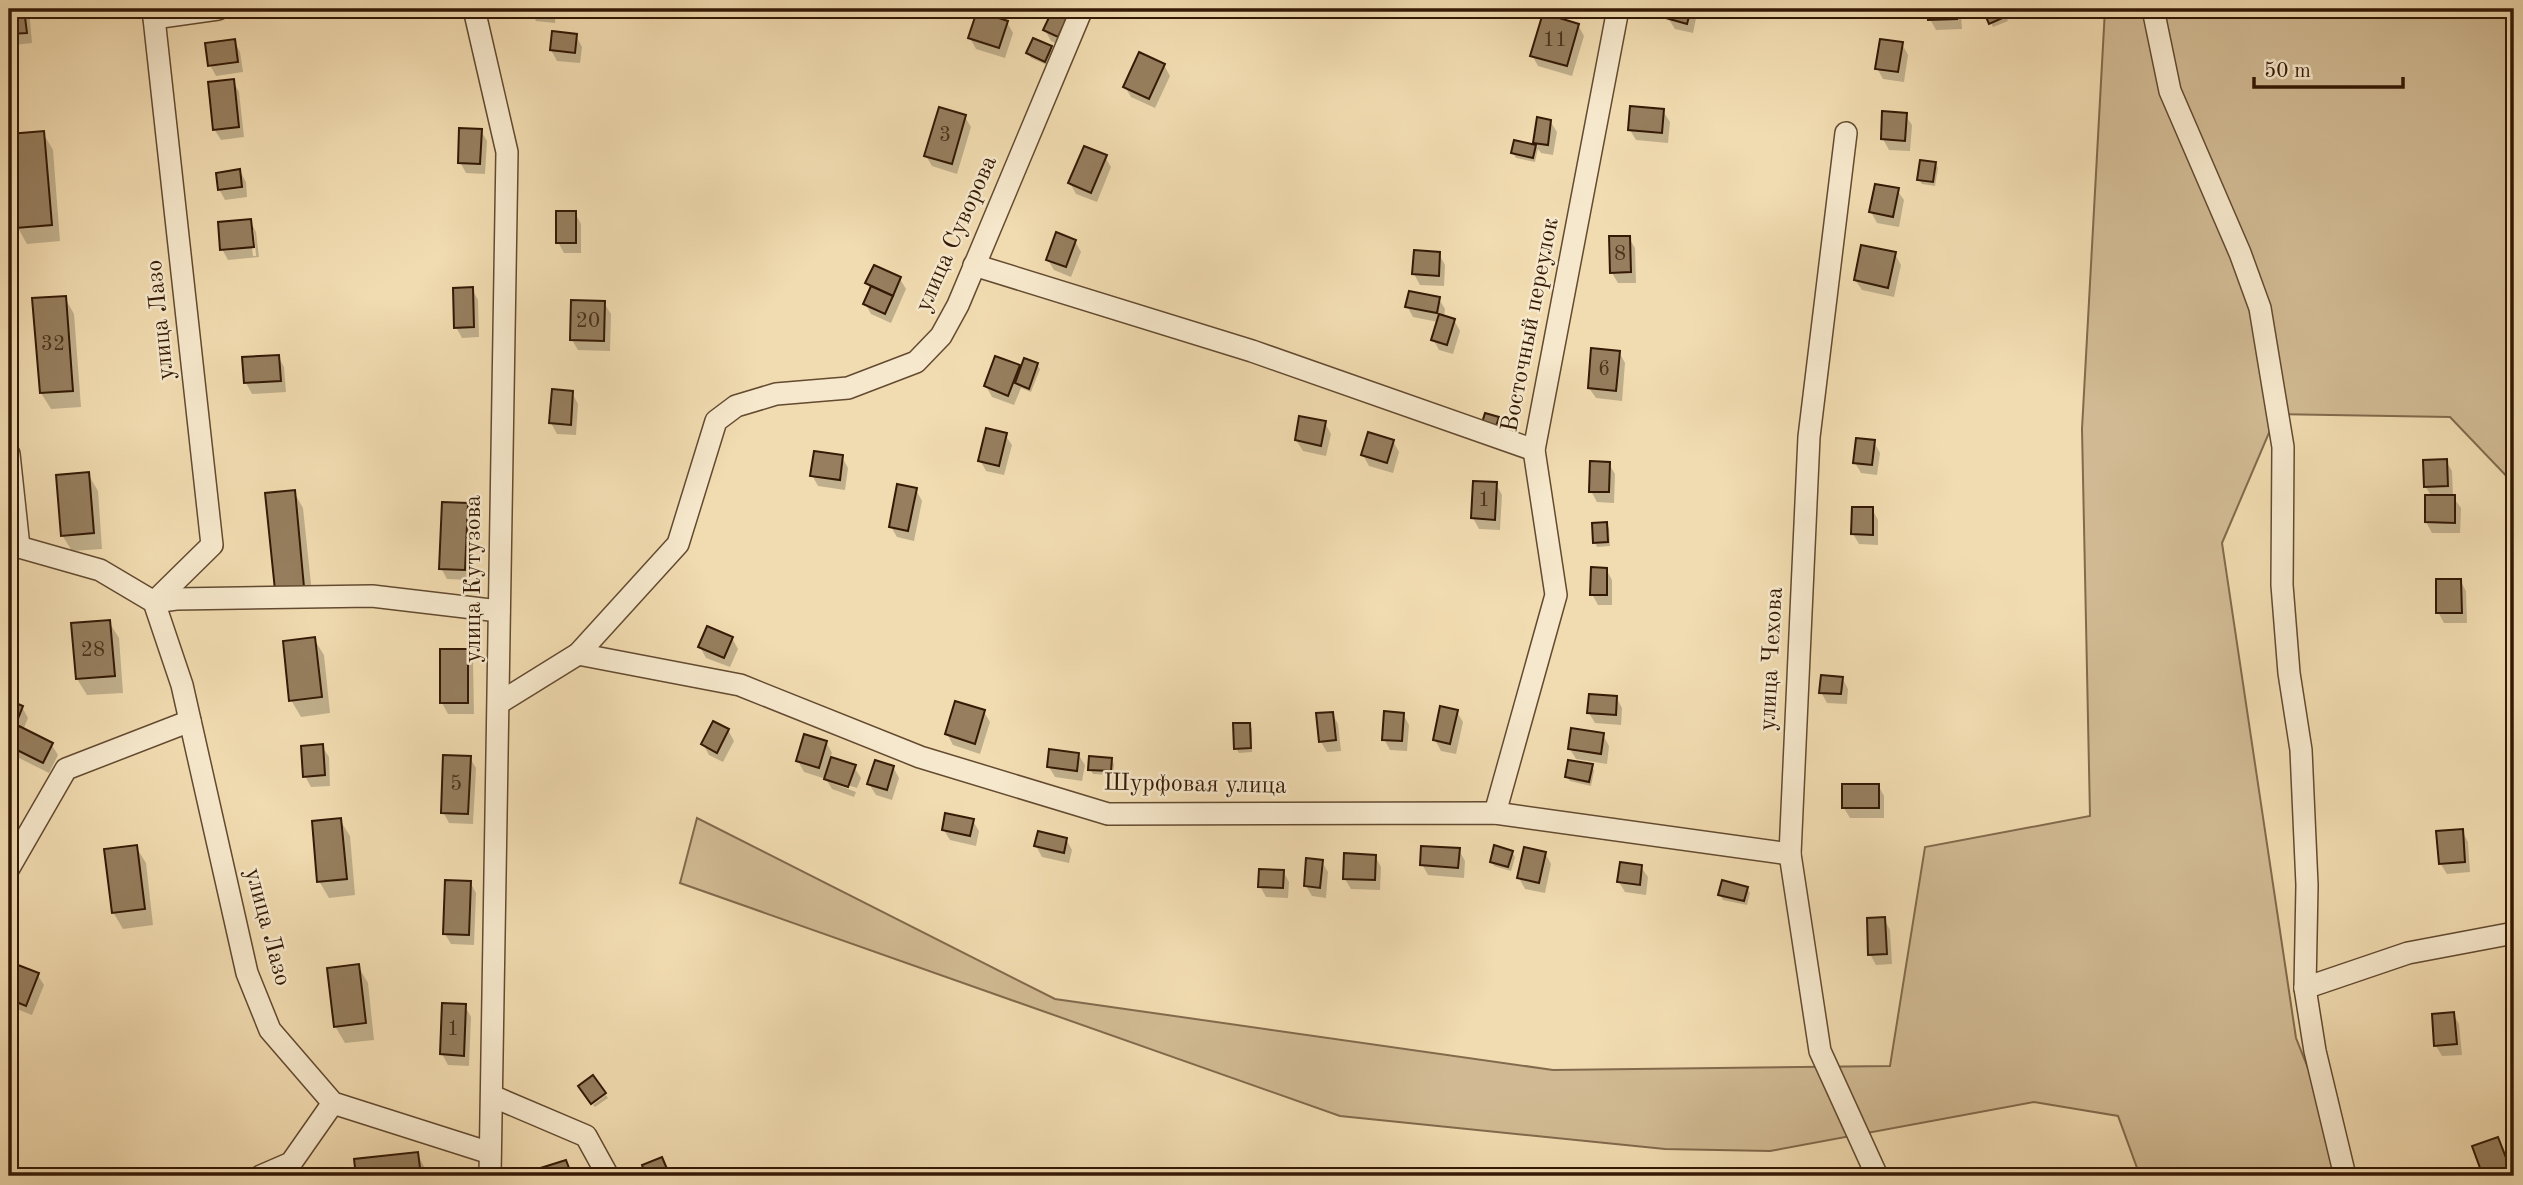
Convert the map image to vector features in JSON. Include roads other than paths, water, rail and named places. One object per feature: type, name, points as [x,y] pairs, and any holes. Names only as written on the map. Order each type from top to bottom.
[{"type":"street","points":[[153,13],[218,9]]},
{"type":"street","name":"улица Кутузова","points":[[474,9],[507,152],[490,1153]]},
{"type":"street","name":"улица Суворова","points":[[499,702],[578,654],[678,544],[716,421],[736,406],[776,394],[848,388],[916,362],[941,336],[958,305],[1082,9]]},
{"type":"street","name":"Восточный переулок","points":[[1495,813],[1556,595],[1534,450],[1618,9]]},
{"type":"street","points":[[2152,9],[2171,91],[2240,253],[2260,309],[2283,447],[2281,585],[2289,673],[2301,750],[2307,885],[2305,988],[2315,1051],[2345,1176]]},
{"type":"street","name":"улица Лазо","points":[[153,13],[212,545],[154,603],[182,685],[247,973],[270,1030],[332,1103]]},
{"type":"street","name":"улица Чехова","points":[[1846,133],[1809,437],[1790,854],[1820,1051],[1877,1176]]},
{"type":"street","points":[[974,265],[1252,351],[1534,450]]},
{"type":"street","points":[[9,454],[14,546],[100,570],[154,603],[176,599],[372,596],[499,611]]},
{"type":"street","name":"Шурфовая улица","points":[[578,654],[740,685],[920,757],[1108,814],[1495,813],[1790,854]]},
{"type":"street","points":[[9,868],[66,769],[190,721]]},
{"type":"street","points":[[2305,988],[2409,953],[2514,933]]},
{"type":"street","points":[[492,1096],[586,1136],[608,1176]]},
{"type":"street","points":[[261,1176],[291,1163],[332,1103],[490,1153],[490,1176]]}]
